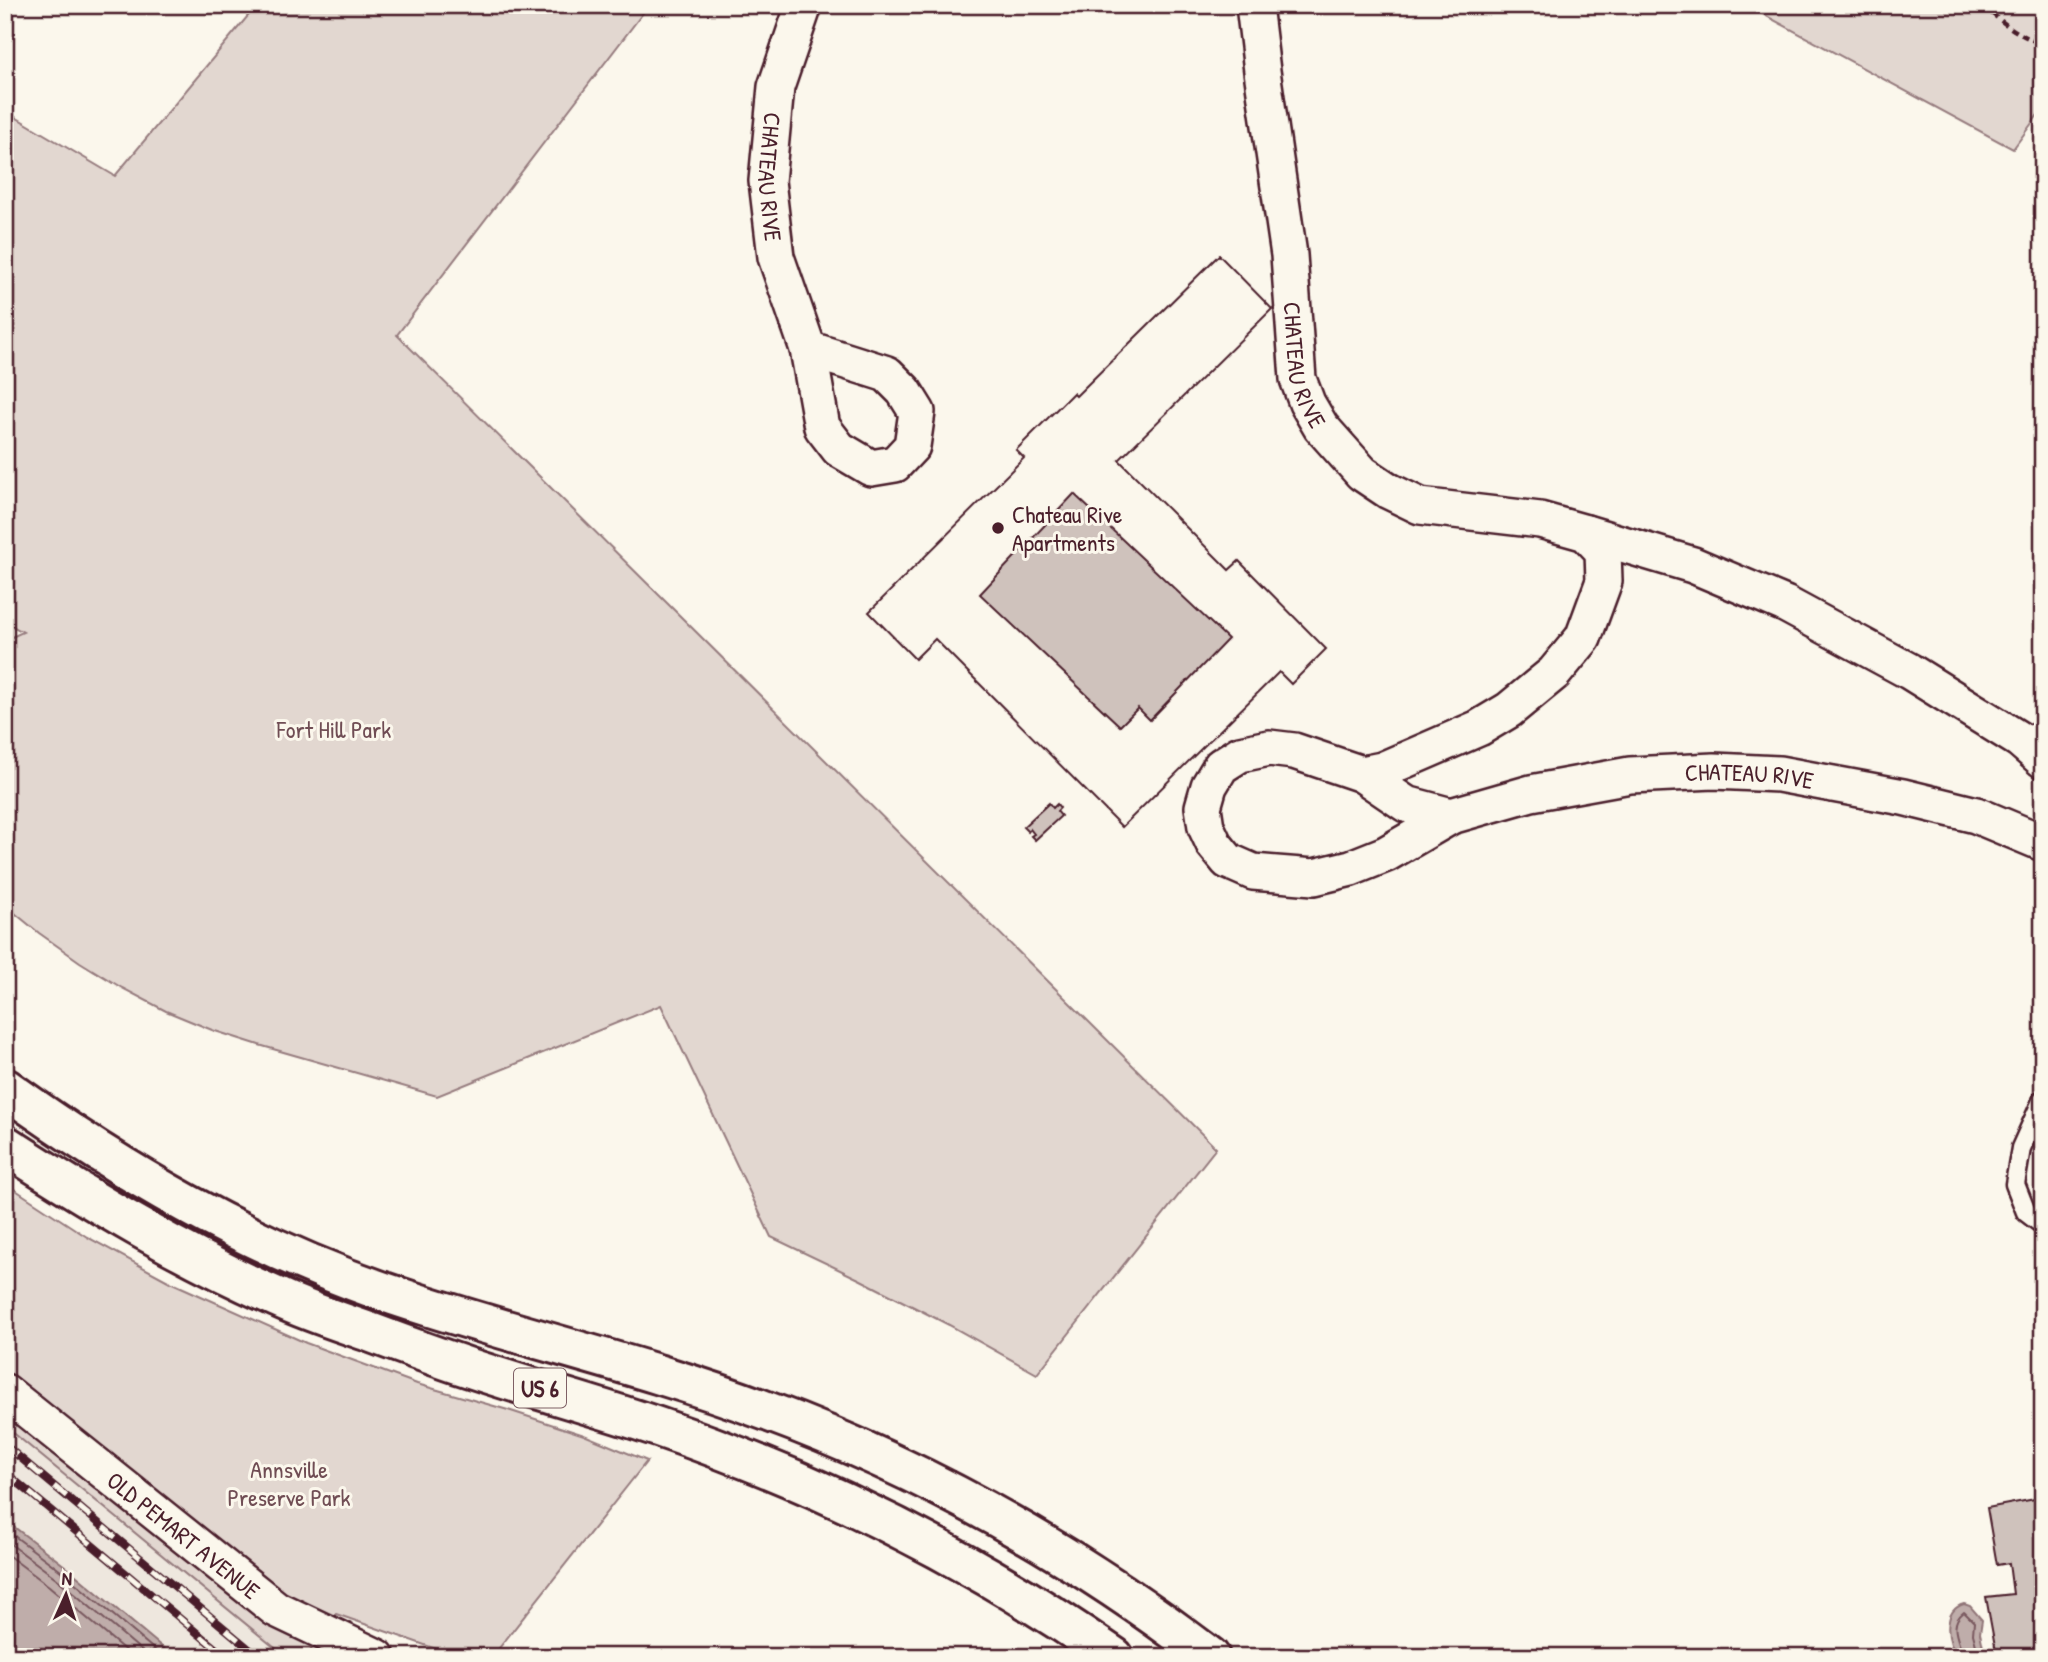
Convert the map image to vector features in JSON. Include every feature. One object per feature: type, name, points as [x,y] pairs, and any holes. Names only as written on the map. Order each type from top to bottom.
[{"type":"highway","name":"US 6","points":[[5,1088],[87,1145],[144,1180],[261,1243],[320,1268],[446,1312],[713,1392],[886,1460],[947,1490],[1060,1554],[1118,1590],[1210,1657]]},
{"type":"highway","name":"US 6","points":[[5,1145],[159,1239],[281,1299],[471,1368],[660,1428],[723,1451],[844,1502],[963,1563],[1076,1630],[1114,1657]]},
{"type":"street","name":"CHATEAU RIVE","points":[[804,5],[776,88],[767,181],[776,257],[807,349]]},
{"type":"street","name":"CHATEAU RIVE","points":[[1254,5],[1289,255],[1298,379],[1307,403],[1321,427],[1362,472],[1389,492],[1420,506],[1540,520],[1693,565],[1785,604],[2035,743]]},
{"type":"street","points":[[1362,774],[1382,770],[1479,728],[1509,710],[1553,673],[1583,638],[1604,582],[1603,551],[1586,533]]},
{"type":"street","name":"CHATEAU RIVE","points":[[1451,816],[1406,804],[1362,774],[1294,751],[1269,747],[1240,754],[1221,766],[1209,786],[1203,807],[1206,827],[1214,844],[1228,861],[1253,872],[1314,877],[1351,867],[1385,853],[1451,816],[1531,793],[1630,775],[1714,771],[1779,774],[1903,796],[1976,815],[2043,844]]},
{"type":"street","name":"OLD PEMART AVENUE","points":[[5,1392],[276,1609],[377,1657]]},
{"type":"lane","points":[[2043,1100],[2021,1148],[2015,1184],[2026,1212],[2043,1225]]},
{"type":"path","points":[[1983,5],[1994,17],[2043,44]]},
{"type":"shaded area","points":[[5,1426],[286,1657],[174,1657],[5,1520]]},
{"type":"green space","name":"Fort Hill Park","points":[[257,5],[649,5],[397,335],[1216,1148],[1037,1374],[949,1325],[771,1237],[661,1005],[437,1096],[259,1045],[166,1011],[80,962],[5,905],[5,640],[23,632],[5,622],[5,111],[115,176]]},
{"type":"green space","points":[[1746,5],[2043,5],[2043,108],[2013,149]]},
{"type":"green space","name":"Annsville Preserve Park","points":[[5,1183],[87,1237],[170,1282],[306,1343],[417,1384],[584,1435],[647,1461],[492,1657],[459,1657],[336,1614],[306,1657],[286,1657],[5,1426]]},
{"type":"water","points":[[5,1520],[65,1566],[174,1657],[5,1657]]},
{"type":"water","points":[[1964,1604],[1970,1606],[1982,1620],[1980,1633],[1985,1657],[1958,1657],[1951,1644],[1949,1620],[1957,1607]]},
{"type":"building","name":"Chateau Rive Apartments","points":[[1219,255],[1272,309],[1119,460],[1229,570],[1239,561],[1326,649],[1291,684],[1279,672],[1122,827],[935,639],[915,659],[869,612],[1024,458],[1016,450],[1073,393],[1076,396]],"holes":[[[1074,494],[1228,639],[1150,720],[1138,708],[1120,726],[980,594]]]},
{"type":"building","name":"Chateau Rive Apartments","points":[[1219,255],[1272,309],[1119,460],[1229,570],[1239,561],[1326,649],[1291,684],[1279,672],[1122,827],[935,639],[915,659],[869,612],[1024,458],[1016,450],[1073,393],[1076,396]]},
{"type":"building","points":[[1049,803],[1053,808],[1057,804],[1060,808],[1057,811],[1061,816],[1035,840],[1030,829],[1028,832],[1023,827]]},
{"type":"building","points":[[2035,1499],[2043,1560],[2043,1657],[1997,1657],[1986,1597],[2013,1594],[2009,1563],[1997,1565],[1987,1508]]},
{"type":"railway","points":[[5,1445],[259,1657]]},
{"type":"railway","points":[[5,1472],[226,1657]]},
{"type":"place","name":"Chateau Rive Apartments","points":[[998,528]]}]
